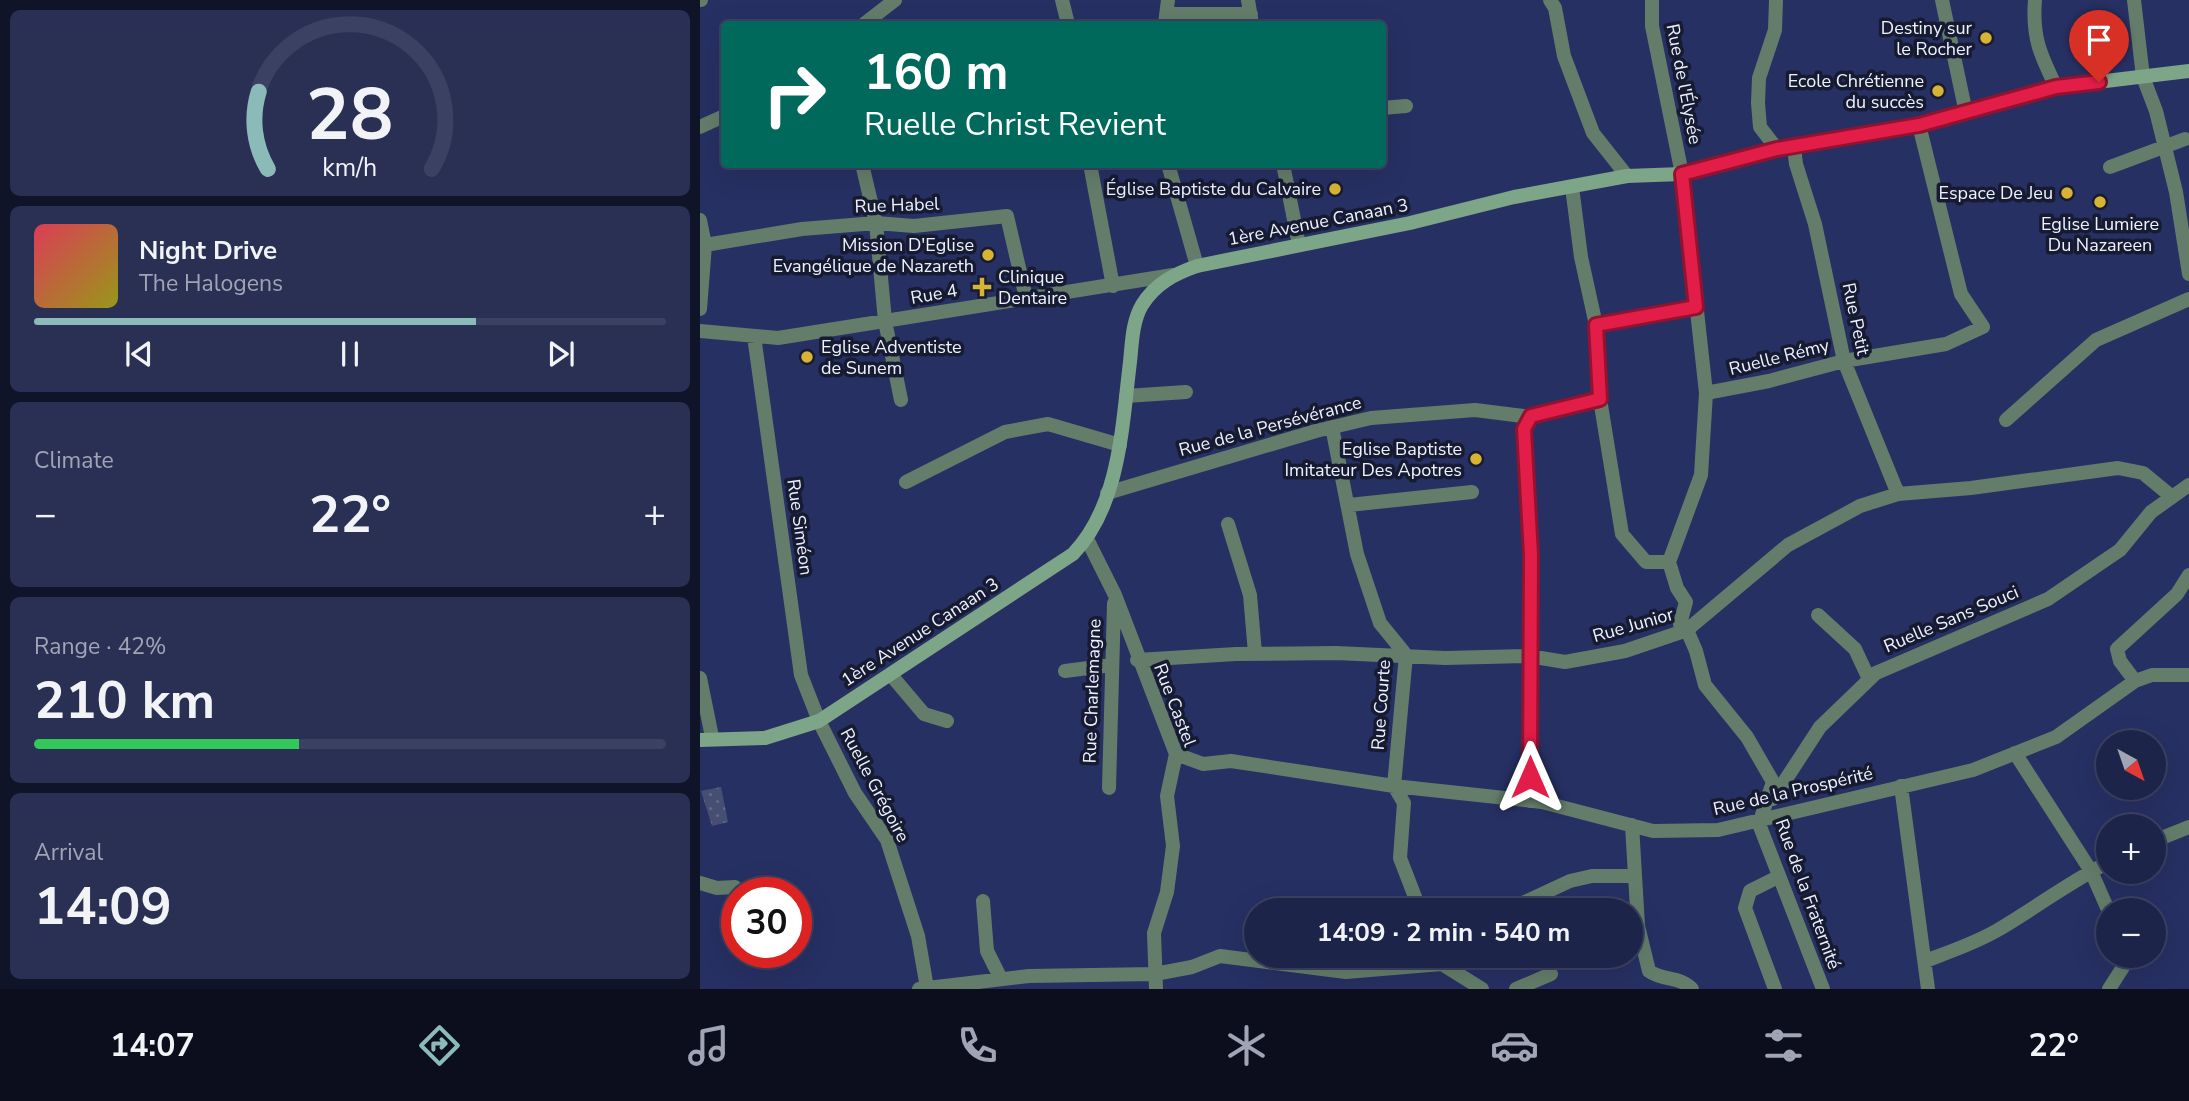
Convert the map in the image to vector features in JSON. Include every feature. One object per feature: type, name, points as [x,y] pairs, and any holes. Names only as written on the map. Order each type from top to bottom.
[{"type":"main road","name":"1ère Avenue Canaan 3","points":[[706,739],[765,738],[819,722],[1073,554],[1087,539],[1107,493],[1120,445],[1136,319],[1154,289],[1173,275],[1197,266],[1572,187],[1627,176],[1682,174],[1777,149],[1919,125],[2056,87],[2189,71]]},
{"type":"street","points":[[868,21],[895,0]]},
{"type":"street","points":[[1062,0],[1067,21]]},
{"type":"street","points":[[1550,0],[1555,8],[1564,56],[1593,133],[1627,176]]},
{"type":"street","name":"Rue de l'Élysée","points":[[1652,0],[1652,26],[1682,174],[1706,393],[1701,475],[1669,562]]},
{"type":"street","points":[[1776,0],[1775,30],[1759,78],[1758,103],[1760,127],[1777,149]]},
{"type":"street","points":[[1942,0],[1966,113]]},
{"type":"street","points":[[2035,0],[2036,45],[2056,87]]},
{"type":"street","points":[[2134,0],[2143,77],[2156,111],[2178,201],[2189,274]]},
{"type":"street","points":[[1167,13],[1250,13]]},
{"type":"street","points":[[1386,108],[1406,106]]},
{"type":"street","points":[[700,127],[721,117]]},
{"type":"street","name":"Ruelle Rémy","points":[[1706,393],[1769,381],[1844,360],[1946,344],[1983,327],[1961,294],[1919,125]]},
{"type":"street","points":[[2110,167],[2185,139]]},
{"type":"street","name":"Rue Petit","points":[[1794,147],[1796,164],[1815,224],[1844,360],[1898,494]]},
{"type":"street","points":[[863,168],[877,223],[885,321],[901,400]]},
{"type":"street","points":[[1091,168],[1114,286]]},
{"type":"street","points":[[1169,168],[1197,266]]},
{"type":"street","points":[[1284,168],[1299,245]]},
{"type":"street","points":[[1572,187],[1581,257],[1596,325],[1600,399],[1623,539],[1646,562],[1669,562],[1676,588],[1686,602],[1680,624],[1687,629]]},
{"type":"street","name":"Rue Habel","points":[[705,245],[802,229],[877,223],[914,226],[1007,216],[1026,298]]},
{"type":"street","points":[[700,220],[705,245],[700,309]]},
{"type":"street","name":"Rue 4","points":[[700,331],[778,338],[1173,275]]},
{"type":"street","points":[[2006,420],[2096,340],[2189,299]]},
{"type":"street","points":[[1596,325],[1696,307]]},
{"type":"street","name":"Rue Siméon","points":[[754,336],[801,675],[819,722]]},
{"type":"street","points":[[1126,396],[1186,392]]},
{"type":"street","name":"Rue de la Persévérance","points":[[1107,493],[1371,418],[1475,410],[1531,416],[1600,399]]},
{"type":"street","points":[[1530,801],[1531,555],[1524,429],[1531,416]]},
{"type":"street","points":[[905,482],[1005,432],[1048,424],[1120,445]]},
{"type":"street","name":"Rue Courte","points":[[1332,427],[1357,554],[1380,623],[1406,655],[1394,786],[1404,803],[1401,858],[1416,898]]},
{"type":"street","name":"Rue Junior","points":[[1137,660],[1255,653],[1445,658],[1529,656],[1565,662],[1625,651],[1687,629],[1788,545],[1860,506],[1898,494],[1971,488],[2118,468],[2143,473],[2171,496]]},
{"type":"street","name":"Ruelle Sans Souci","points":[[1759,821],[1820,727],[1869,680],[1900,662],[2048,599],[2120,550],[2151,512],[2189,485]]},
{"type":"street","points":[[1349,505],[1472,492]]},
{"type":"street","points":[[1228,524],[1250,595],[1255,653]]},
{"type":"street","name":"Rue Castel","points":[[1087,539],[1115,595],[1137,660],[1176,754],[1167,796],[1173,846],[1167,892],[1154,933],[1156,982]]},
{"type":"street","points":[[2135,681],[2120,661],[2116,649],[2176,594],[2189,575]]},
{"type":"street","name":"Rue Charlemagne","points":[[1109,788],[1115,595]]},
{"type":"street","points":[[1818,615],[1855,649],[1869,680]]},
{"type":"street","name":"Rue de la Fraternité","points":[[1687,629],[1705,685],[1747,737],[1773,782],[1759,821],[1822,989]]},
{"type":"street","points":[[1065,671],[1112,665]]},
{"type":"street","points":[[891,675],[924,714],[947,721]]},
{"type":"street","name":"Rue de la Prospérité","points":[[1176,754],[1203,764],[1231,761],[1394,786],[1530,801],[1653,831],[1718,830],[1973,769],[2056,737],[2135,681],[2152,675],[2189,676]]},
{"type":"street","points":[[700,678],[706,739]]},
{"type":"street","name":"Ruelle Grégoire","points":[[819,722],[855,793],[887,840],[918,936],[922,988]]},
{"type":"street","points":[[2015,753],[2091,871],[2103,898]]},
{"type":"street","points":[[1901,786],[1928,989]]},
{"type":"street","points":[[1632,825],[1638,926],[1649,971],[1660,977],[1683,981],[1692,989]]},
{"type":"street","points":[[2166,836],[2189,827]]},
{"type":"street","points":[[1925,961],[1966,946],[1997,930],[2096,868]]},
{"type":"street","points":[[1534,898],[1570,881],[1592,876],[1634,876]]},
{"type":"street","points":[[1775,989],[1745,908],[1750,891],[1778,877]]},
{"type":"street","points":[[700,883],[721,888]]},
{"type":"street","points":[[983,901],[987,951],[1001,979]]},
{"type":"street","points":[[922,988],[1001,979],[1029,982],[1156,982],[1220,956],[1244,959]]},
{"type":"street","points":[[1314,968],[1346,972],[1373,968]]},
{"type":"street","points":[[1454,968],[1482,989]]},
{"type":"street","points":[[2109,989],[2122,968]]},
{"type":"street","points":[[1517,989],[1551,974]]},
{"type":"shaded area","points":[[721,787],[728,822],[712,826],[701,791]]},
{"type":"place","name":"Destiny sur le Rocher","points":[[1986,38]]},
{"type":"place","name":"Ecole Chrétienne du succès","points":[[1938,91]]},
{"type":"place","name":"Église Baptiste du Calvaire","points":[[1335,189]]},
{"type":"place","name":"Espace De Jeu","points":[[2067,193]]},
{"type":"place","name":"Eglise Lumiere Du Nazareen","points":[[2100,202]]},
{"type":"place","name":"Mission D'Eglise Evangélique de Nazareth","points":[[988,255]]},
{"type":"place","name":"Clinique Dentaire","points":[[982,287]]},
{"type":"place","name":"Eglise Adventiste de Sunem","points":[[807,357]]},
{"type":"place","name":"Eglise Baptiste Imitateur Des Apotres","points":[[1476,459]]},
{"type":"route","points":[[1530,777],[1531,555],[1524,429],[1531,416],[1600,399],[1596,325],[1696,307],[1682,174],[1777,149],[1919,125],[2056,87],[2099,82]]}]
